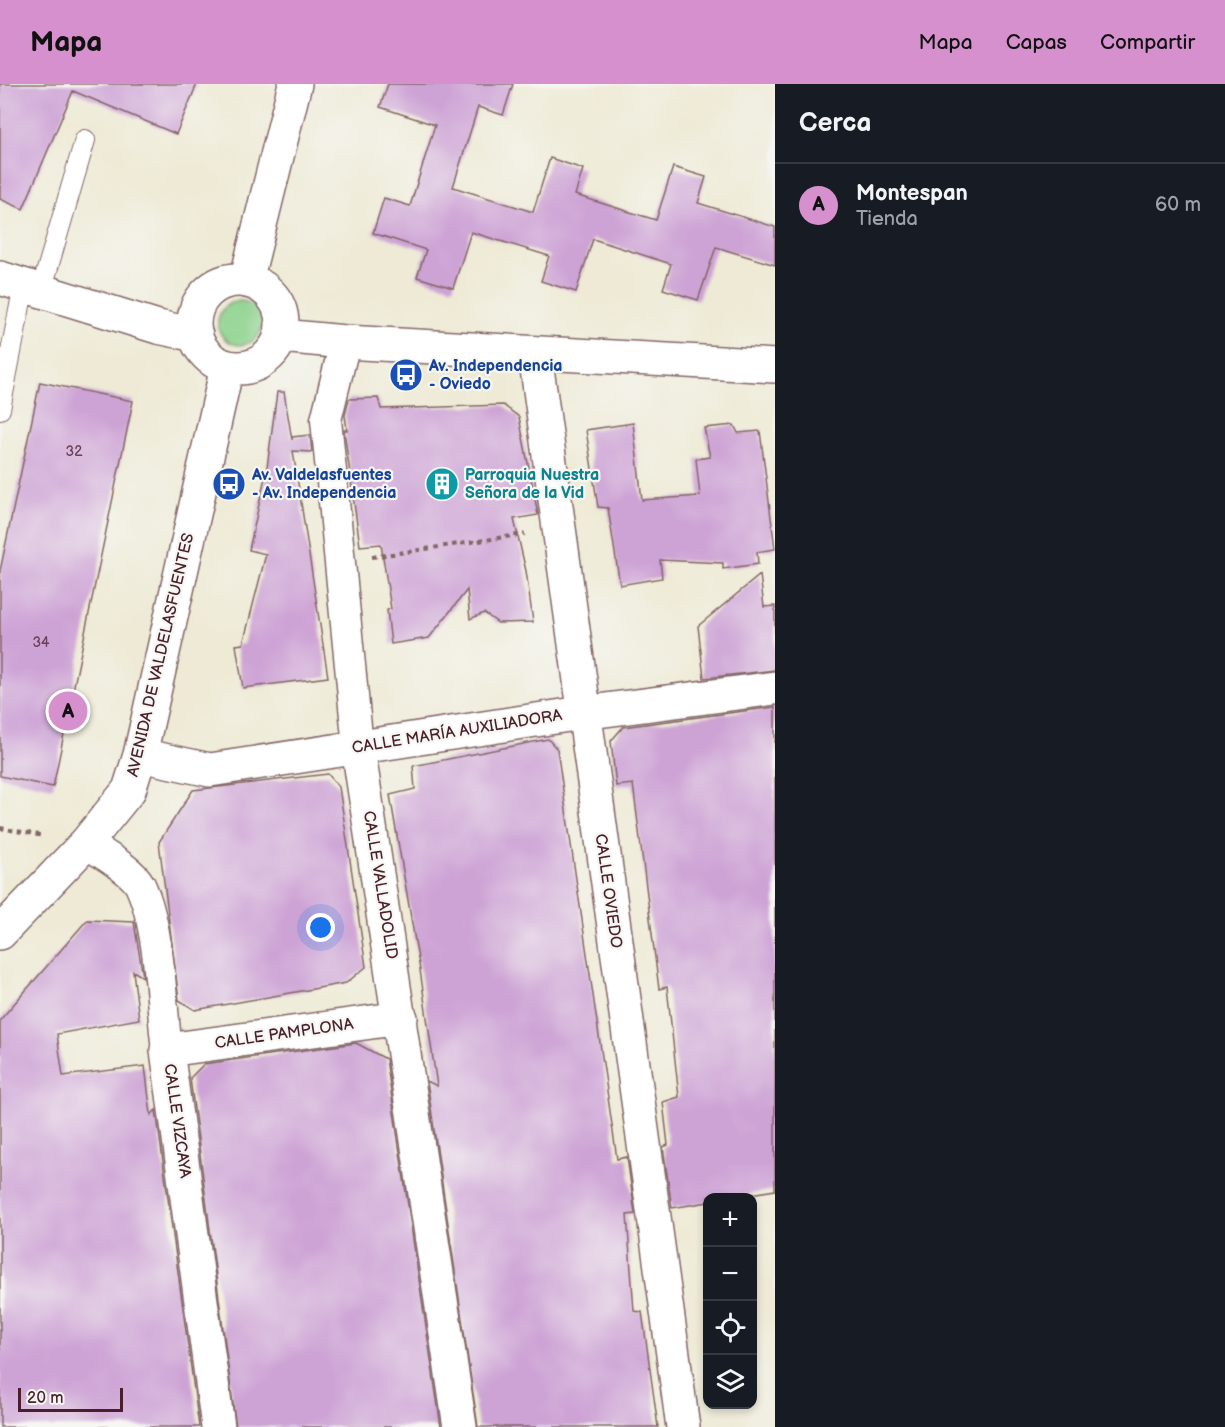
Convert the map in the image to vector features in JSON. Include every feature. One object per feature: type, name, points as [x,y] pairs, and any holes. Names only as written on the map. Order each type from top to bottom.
[{"type":"street","points":[[246,281],[295,84]]},
{"type":"street","points":[[246,281],[263,288],[276,301],[282,319],[281,336],[273,352],[258,364],[240,369],[226,367],[206,354],[196,335],[196,314],[203,298],[213,288],[226,282],[246,281]]},
{"type":"street","points":[[22,285],[158,327],[196,335]]},
{"type":"street","points":[[281,336],[535,354],[775,366]]},
{"type":"street","name":"CALLE VALLADOLID","points":[[345,342],[326,420],[358,747],[401,1018],[460,1427]]},
{"type":"street","name":"CALLE OVIEDO","points":[[535,354],[582,713],[683,1427]]},
{"type":"street","name":"AVENIDA DE VALDELASFUENTES","points":[[0,933],[86,843],[129,790],[141,755],[226,367]]},
{"type":"street","name":"CALLE MARÍA AUXILIADORA","points":[[141,755],[210,770],[582,713],[775,688]]},
{"type":"street","name":"CALLE VIZCAYA","points":[[86,843],[118,864],[140,884],[152,927],[218,1427]]},
{"type":"street","name":"CALLE PAMPLONA","points":[[167,1050],[401,1018]]},
{"type":"lane","points":[[0,410],[22,285],[85,140]]},
{"type":"path","points":[[339,562],[558,529]]},
{"type":"green space","points":[[240,301],[255,308],[262,323],[255,338],[240,345],[225,338],[218,323],[225,308]]},
{"type":"building","points":[[0,84],[197,84],[176,134],[73,91],[23,209],[0,199]]},
{"type":"building","points":[[388,84],[513,84],[503,115],[478,107],[453,187],[533,212],[550,158],[583,169],[575,195],[656,220],[673,167],[706,177],[698,203],[775,227],[775,265],[716,247],[698,300],[663,289],[671,264],[593,239],[576,292],[541,281],[549,256],[471,232],[453,288],[417,277],[426,250],[373,233],[384,198],[410,206],[435,125],[380,107]]},
{"type":"building","points":[[40,382],[133,401],[53,787],[0,776],[0,571]]},
{"type":"building","points":[[277,392],[284,392],[292,440],[292,437],[310,435],[312,452],[293,451],[328,677],[243,688],[236,645],[243,644],[266,554],[249,550],[267,468]]},
{"type":"building","name":"Parroquia Nuestra Señora de la Vid","points":[[378,398],[381,409],[503,405],[519,417],[538,515],[514,519],[526,571],[533,622],[498,623],[484,613],[470,619],[467,590],[429,638],[391,644],[387,610],[391,609],[381,544],[360,546],[344,430],[347,430],[345,415],[349,399]]},
{"type":"building","points":[[633,423],[642,500],[700,496],[696,459],[710,457],[704,428],[734,425],[738,433],[760,431],[775,549],[757,552],[758,564],[723,569],[723,563],[660,560],[662,578],[620,585],[608,508],[598,507],[586,430]]},
{"type":"building","points":[[760,575],[764,607],[775,606],[775,670],[704,678],[698,626]]},
{"type":"building","points":[[775,707],[775,1190],[757,1193],[703,1193],[703,1203],[672,1208],[663,1147],[668,1145],[663,1102],[679,1097],[667,987],[659,989],[633,784],[616,786],[611,741],[623,727]]},
{"type":"building","points":[[548,739],[557,749],[617,1159],[627,1157],[635,1214],[627,1215],[634,1311],[642,1312],[658,1427],[478,1427],[427,1081],[437,1086],[390,795],[415,789],[413,766]]},
{"type":"building","points":[[328,774],[339,787],[366,967],[346,983],[195,1010],[179,1000],[159,842],[193,790]]},
{"type":"building","points":[[87,920],[134,922],[143,977],[133,971],[139,1019],[57,1034],[63,1076],[145,1066],[151,1115],[156,1110],[199,1427],[0,1427],[0,1020]]},
{"type":"building","points":[[356,1043],[386,1059],[441,1427],[236,1427],[190,1078],[204,1064]]},
{"type":"place","name":"Av. Independencia - Oviedo","points":[[406,375]]},
{"type":"place","name":"Av. Valdelasfuentes - Av. Independencia","points":[[229,484]]},
{"type":"place","name":"Parroquia Nuestra Señora de la Vid","points":[[442,484]]},
{"type":"place","name":"Montespan","points":[[68,711]]}]
